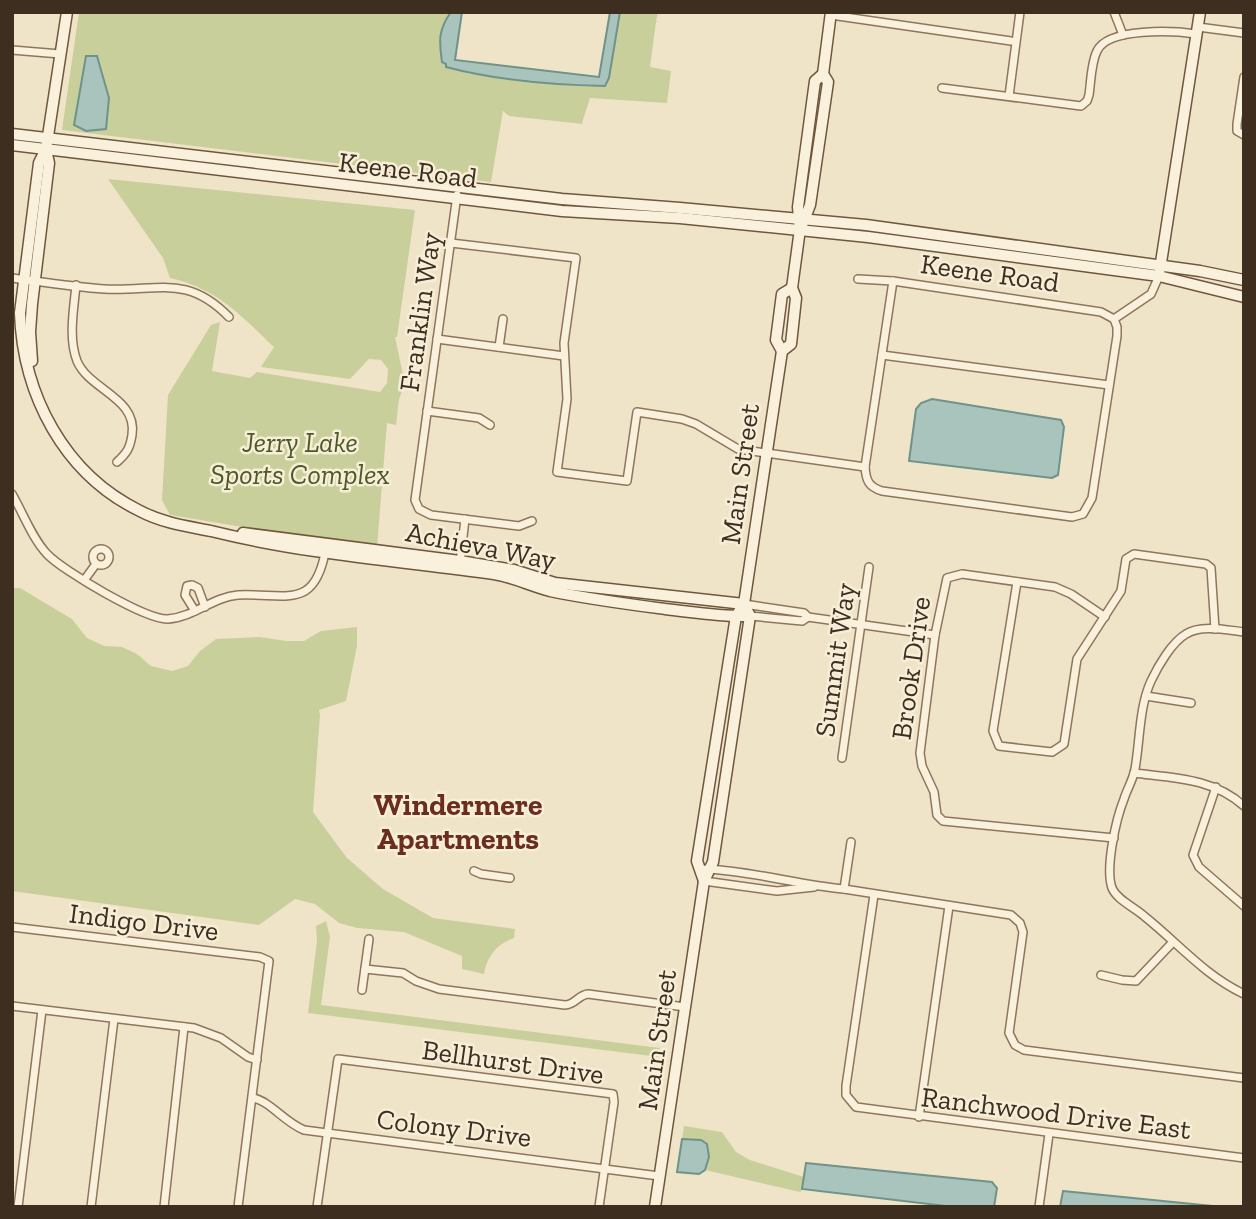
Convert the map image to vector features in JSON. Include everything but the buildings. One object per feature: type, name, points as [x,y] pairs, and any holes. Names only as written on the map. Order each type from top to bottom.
[{"type":"main road","name":"Achieva Way","points":[[67,12],[46,144],[39,163],[29,280],[20,313],[21,333],[29,377],[48,423],[81,469],[107,492],[154,518],[211,531],[460,566],[514,570],[555,583],[744,604]]},
{"type":"main road","points":[[1159,276],[1200,12]]},
{"type":"main road","name":"Main Street","points":[[705,868],[697,860],[736,616],[744,604],[782,351],[791,344],[796,298],[792,288],[801,222],[798,206],[815,81],[823,74],[831,13]]},
{"type":"main road","name":"Keene Road","points":[[12,134],[46,144]]},
{"type":"main road","name":"Keene Road","points":[[12,145],[46,144],[457,193],[562,211],[801,222]]},
{"type":"main road","points":[[801,222],[1160,265],[1244,280]]},
{"type":"main road","points":[[801,222],[937,245],[1159,276],[1244,297]]},
{"type":"main road","name":"Achieva Way","points":[[460,566],[551,591],[621,603],[736,616],[750,615]]},
{"type":"main road","points":[[744,604],[750,615]]},
{"type":"main road","name":"Main Street","points":[[655,1207],[705,868],[713,862],[750,615]]},
{"type":"main road","points":[[714,752],[719,761],[720,786],[724,791]]},
{"type":"street","points":[[1009,96],[1020,12]]},
{"type":"street","points":[[1114,12],[1123,35]]},
{"type":"street","points":[[831,13],[1011,41]]},
{"type":"street","points":[[942,88],[1081,106],[1089,95],[1097,52],[1101,45],[1123,35],[1154,30],[1244,33]]},
{"type":"street","points":[[12,50],[60,54]]},
{"type":"street","points":[[1244,77],[1237,124],[1237,131],[1244,135]]},
{"type":"street","name":"Franklin Way","points":[[457,193],[415,500],[419,509],[426,514],[519,526],[532,521]]},
{"type":"street","points":[[450,243],[576,258],[564,356],[567,399],[557,472],[627,481],[637,412],[682,419],[696,424],[738,449],[865,467]]},
{"type":"street","points":[[893,281],[865,467],[869,484],[882,491],[1072,517],[1083,514],[1092,498],[1117,336],[1114,319],[1151,294],[1159,276]]},
{"type":"street","points":[[12,278],[105,289],[156,286],[194,291],[215,303],[229,317]]},
{"type":"street","name":"Keene Road","points":[[858,279],[893,281],[1101,312],[1114,319]]},
{"type":"street","points":[[76,285],[73,339],[76,358],[88,376],[127,409],[134,421],[128,452],[117,461]]},
{"type":"street","points":[[499,347],[503,319]]},
{"type":"street","points":[[436,339],[564,356]]},
{"type":"street","points":[[883,355],[1109,385]]},
{"type":"street","points":[[427,411],[479,418],[490,425]]},
{"type":"street","points":[[12,494],[47,553],[136,610],[157,619],[178,617],[220,599],[237,595],[286,596],[308,590],[320,575],[326,548]]},
{"type":"street","points":[[460,566],[465,519]]},
{"type":"street","points":[[1105,617],[1071,594],[1055,587],[1017,582],[993,732],[999,746],[1052,752],[1064,744],[1077,659],[1105,617],[1121,591],[1126,559],[1134,554],[1206,564],[1211,568],[1215,629]]},
{"type":"street","points":[[85,579],[96,564]]},
{"type":"street","name":"Summit Way","points":[[842,758],[869,567]]},
{"type":"street","name":"Brook Drive","points":[[1017,582],[962,574],[953,575],[945,581],[920,752],[922,766],[934,792],[936,813],[945,821],[1114,838]]},
{"type":"street","points":[[195,611],[185,595],[187,586],[198,588],[205,607]]},
{"type":"street","points":[[744,604],[804,613],[808,617],[935,635]]},
{"type":"street","points":[[750,615],[802,621],[808,617]]},
{"type":"street","points":[[1244,632],[1215,629],[1188,632],[1179,640],[1158,670],[1146,696],[1134,773],[1114,838],[1110,882],[1114,892],[1144,915],[1203,970],[1221,983],[1244,994]]},
{"type":"street","points":[[1146,696],[1191,703]]},
{"type":"street","points":[[1134,773],[1189,779],[1216,787],[1244,806]]},
{"type":"street","points":[[1216,787],[1192,855],[1199,867],[1244,906]]},
{"type":"street","points":[[844,889],[851,842]]},
{"type":"street","points":[[705,868],[784,878],[816,887]]},
{"type":"street","points":[[474,871],[510,878]]},
{"type":"street","points":[[704,881],[778,891],[816,887],[844,889],[1008,914],[1020,923],[1023,936],[1009,1032],[1015,1045],[1024,1050],[1244,1078]]},
{"type":"street","name":"Ranchwood Drive East","points":[[874,895],[846,1086],[849,1101],[862,1109],[1244,1158]]},
{"type":"street","points":[[919,1116],[949,906]]},
{"type":"street","name":"Indigo Drive","points":[[12,927],[260,957],[269,961],[257,1060]]},
{"type":"street","points":[[362,990],[369,939]]},
{"type":"street","points":[[1101,975],[1136,981],[1172,943]]},
{"type":"street","points":[[365,969],[403,973],[439,989],[565,1005],[572,1004],[582,995],[588,994],[685,1007]]},
{"type":"street","points":[[12,1006],[207,1032],[257,1060],[238,1207]]},
{"type":"street","points":[[18,1207],[42,1010]]},
{"type":"street","points":[[91,1207],[114,1019]]},
{"type":"street","points":[[164,1207],[184,1027]]},
{"type":"street","name":"Bellhurst Drive","points":[[327,1133],[338,1059],[613,1094],[599,1207]]},
{"type":"street","name":"Colony Drive","points":[[253,1098],[266,1103],[292,1126],[304,1130],[659,1176]]},
{"type":"street","points":[[317,1207],[327,1133]]},
{"type":"street","points":[[1040,1207],[1049,1134]]},
{"type":"green space","points":[[79,12],[451,12],[440,36],[442,62],[468,74],[604,86],[609,78],[620,12],[658,12],[656,21],[659,22],[656,22],[650,67],[671,71],[667,103],[590,98],[583,124],[509,116],[503,111],[491,182],[62,130]],"holes":[[[102,70],[109,98],[80,88],[84,71]]]},
{"type":"green space","name":"Jerry Lake Sports Complex","points":[[108,179],[415,210],[395,337],[405,384],[399,399],[396,425],[387,423],[377,547],[170,515],[162,500],[168,395],[211,325],[220,322],[212,371],[250,378],[257,372],[380,392],[387,383],[388,369],[381,360],[369,359],[350,379],[261,367],[274,347],[215,296],[170,278],[163,258]]},
{"type":"green space","points":[[12,588],[20,588],[72,619],[87,638],[104,646],[122,647],[137,654],[151,666],[172,671],[188,666],[200,651],[216,639],[260,637],[304,641],[321,631],[357,627],[357,646],[346,701],[319,710],[313,812],[347,858],[383,889],[433,918],[515,929],[514,938],[494,952],[484,974],[462,969],[462,956],[404,932],[357,928],[339,923],[315,904],[295,899],[259,925],[12,891]]},
{"type":"green space","points":[[326,921],[330,937],[321,1005],[660,1048],[659,1057],[308,1013],[317,941],[316,926]]},
{"type":"green space","points":[[684,1126],[722,1132],[736,1152],[750,1160],[804,1177],[803,1189],[800,1192],[705,1170],[709,1157],[701,1140],[682,1139]]},
{"type":"water","points":[[451,12],[462,12],[455,60],[599,77],[610,12],[620,12],[609,78],[605,86],[565,84],[524,81],[446,67],[442,62],[440,36]]},
{"type":"water","points":[[86,56],[97,56],[109,98],[106,129],[86,131],[74,125]]},
{"type":"water","points":[[932,399],[1061,420],[1064,427],[1058,475],[1052,478],[909,461],[916,409],[921,403]]},
{"type":"water","points":[[682,1139],[701,1140],[707,1144],[709,1157],[705,1170],[699,1174],[677,1172]]},
{"type":"water","points":[[806,1163],[992,1182],[997,1188],[994,1207],[954,1207],[802,1189]]},
{"type":"water","points":[[1063,1191],[1223,1207],[1060,1207]]},
{"type":"district","name":"Windermere Apartments","points":[[458,822]]}]
